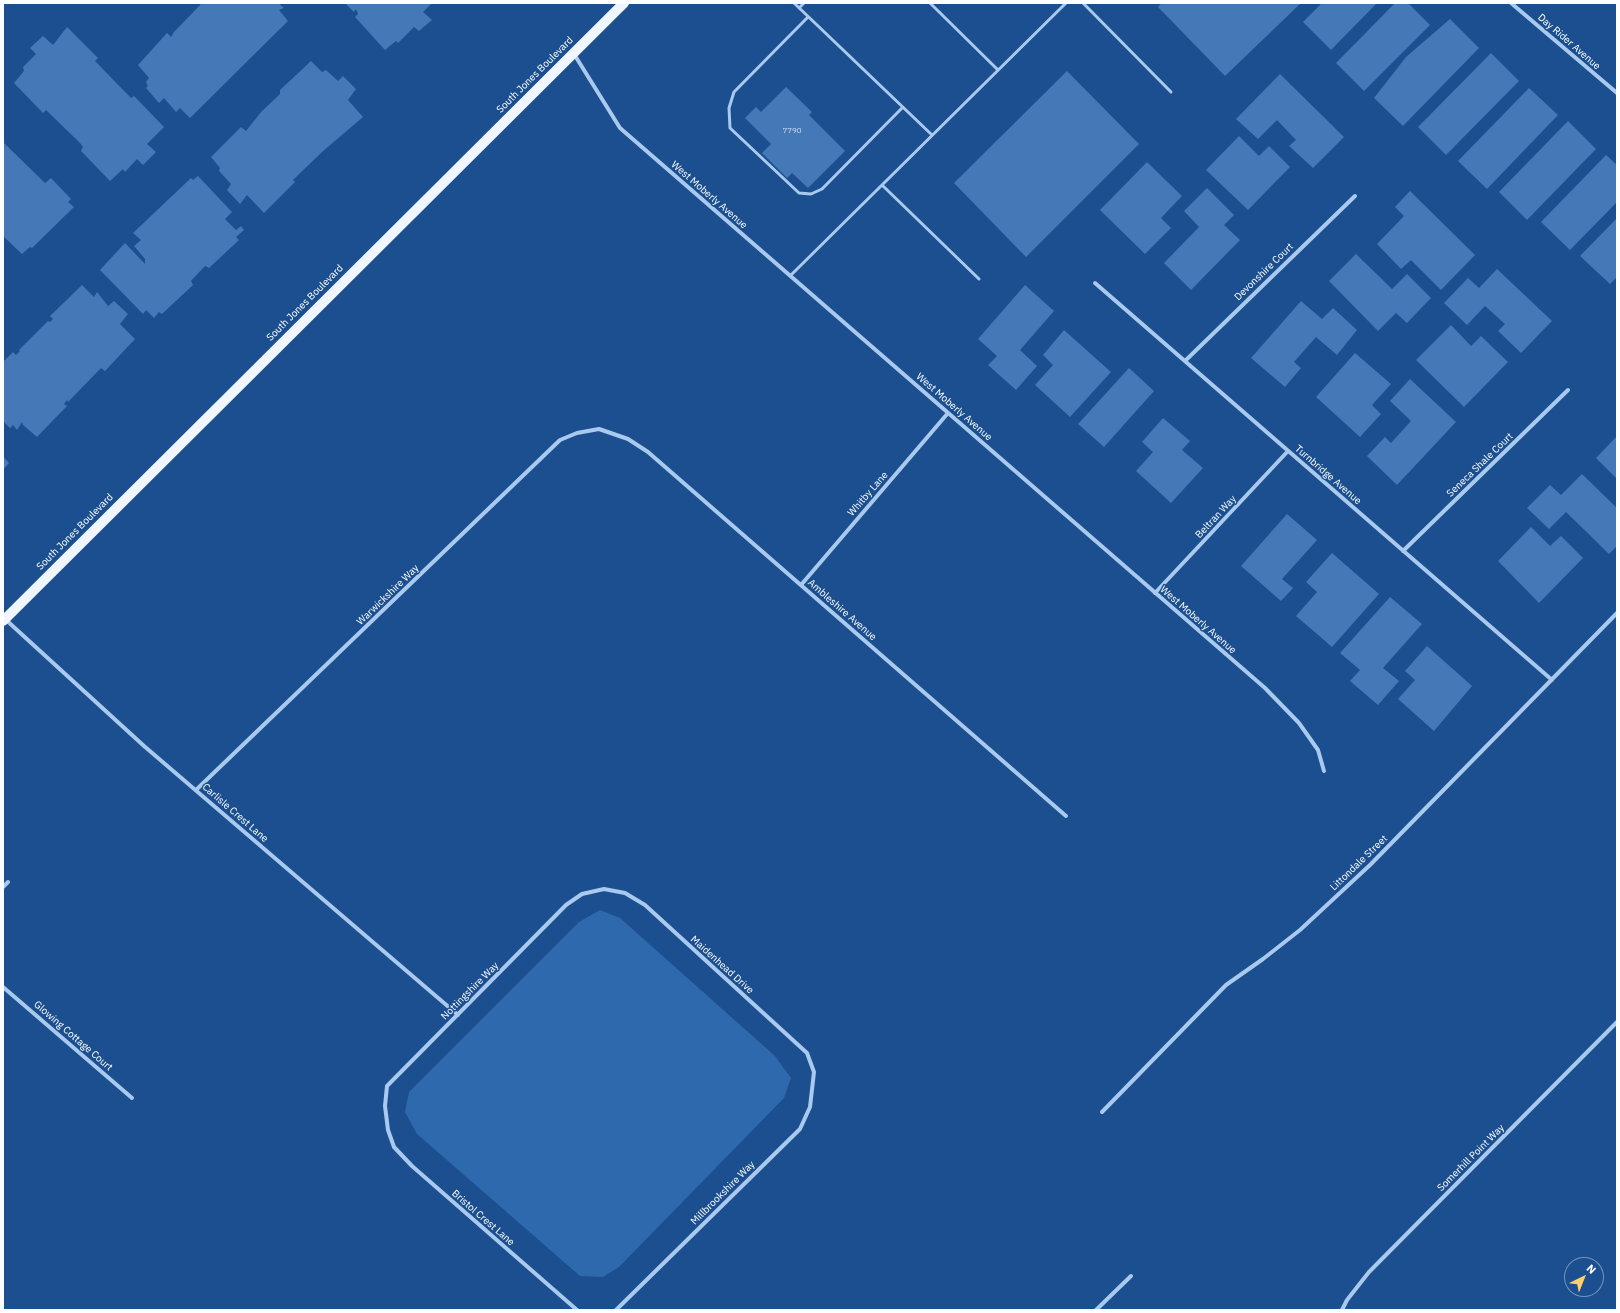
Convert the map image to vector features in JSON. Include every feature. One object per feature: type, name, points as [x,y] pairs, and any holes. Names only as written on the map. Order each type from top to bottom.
[{"type":"main road","name":"South Jones Boulevard","points":[[4,620],[624,3]]},
{"type":"street","name":"Day Rider Avenue","points":[[1511,3],[1617,93]]},
{"type":"street","name":"West Moberly Avenue","points":[[573,53],[620,128],[1265,688],[1299,723],[1318,750],[1324,771]]},
{"type":"street","name":"Devonshire Court","points":[[1185,361],[1355,196]]},
{"type":"street","name":"Turnbridge Avenue","points":[[1095,283],[1552,680]]},
{"type":"street","name":"Seneca Shale Court","points":[[1403,551],[1568,390]]},
{"type":"street","name":"Whitby Lane","points":[[801,585],[948,413]]},
{"type":"street","name":"Ambleshire Avenue","points":[[599,429],[628,440],[648,452],[1066,816]]},
{"type":"street","name":"Warwickshire Way","points":[[196,790],[560,440],[577,433],[599,429]]},
{"type":"street","name":"Beltran Way","points":[[1156,593],[1288,451]]},
{"type":"street","name":"Littondale Street","points":[[1102,1112],[1226,985],[1263,959],[1300,930],[1370,865],[1617,613]]},
{"type":"street","name":"Carlisle Crest Lane","points":[[4,620],[144,746],[458,1015]]},
{"type":"street","points":[[3,887],[8,882]]},
{"type":"street","name":"Nottingshire Way","points":[[388,1130],[385,1106],[387,1086],[566,905],[582,894],[604,889]]},
{"type":"street","name":"Maidenhead Drive","points":[[604,889],[625,893],[645,905],[807,1053],[814,1072]]},
{"type":"street","name":"Glowing Cottage Court","points":[[3,987],[132,1098]]},
{"type":"street","name":"Somerhill Point Way","points":[[1342,1310],[1347,1300],[1368,1272],[1617,1022]]},
{"type":"street","name":"Millbrookshire Way","points":[[616,1310],[800,1128],[810,1107],[814,1072]]},
{"type":"street","name":"Bristol Crest Lane","points":[[388,1130],[394,1147],[412,1166],[577,1310]]},
{"type":"street","points":[[1096,1310],[1131,1276]]},
{"type":"lane","points":[[794,3],[932,135]]},
{"type":"lane","points":[[799,8],[804,3]]},
{"type":"lane","points":[[930,3],[998,70]]},
{"type":"lane","points":[[790,276],[1066,3]]},
{"type":"lane","points":[[1083,3],[1171,92]]},
{"type":"lane","points":[[808,17],[734,92],[729,108],[730,128],[799,193],[810,194],[822,189],[903,107]]},
{"type":"lane","points":[[882,185],[979,278]]},
{"type":"shaded area","points":[[600,910],[620,918],[775,1056],[791,1078],[784,1098],[619,1267],[603,1277],[580,1276],[417,1134],[405,1112],[409,1092],[579,922]]},
{"type":"building","points":[[202,3],[278,3],[284,8],[279,10],[288,21],[190,118],[180,108],[176,112],[164,98],[159,103],[146,88],[148,86],[146,82],[149,78],[138,65],[167,33],[171,37]]},
{"type":"building","points":[[345,3],[432,3],[423,12],[432,20],[419,31],[414,27],[398,43],[396,41],[385,50],[355,17],[358,14],[356,9],[354,12]]},
{"type":"building","points":[[1162,3],[1301,3],[1225,76],[1158,7]]},
{"type":"building","points":[[1322,3],[1377,3],[1331,50],[1303,22]]},
{"type":"building","points":[[1395,3],[1408,3],[1430,25],[1364,91],[1336,63]]},
{"type":"building","points":[[1450,19],[1479,48],[1403,126],[1374,98],[1406,57]]},
{"type":"building","points":[[67,27],[98,58],[95,61],[131,98],[134,96],[164,127],[147,144],[156,152],[143,165],[137,159],[125,172],[123,169],[110,181],[81,151],[83,147],[80,143],[46,110],[43,113],[14,83],[24,71],[23,67],[36,54],[30,48],[43,36],[53,45]]},
{"type":"building","points":[[1491,53],[1519,81],[1446,155],[1418,127]]},
{"type":"building","points":[[311,61],[322,72],[326,70],[338,81],[343,76],[356,89],[348,100],[363,117],[322,152],[293,180],[295,182],[264,213],[247,195],[240,204],[227,190],[231,184],[219,171],[220,168],[211,157],[241,127],[246,131],[261,112],[280,94],[280,90]]},
{"type":"building","points":[[1067,71],[1139,144],[1026,257],[954,183]]},
{"type":"building","points":[[1280,74],[1344,137],[1313,168],[1289,146],[1296,140],[1277,120],[1258,139],[1236,119]]},
{"type":"building","points":[[786,87],[812,112],[809,115],[845,151],[808,188],[792,173],[787,178],[762,153],[771,144],[745,118],[756,107],[761,112]]},
{"type":"building","points":[[1529,88],[1558,115],[1487,189],[1458,161]]},
{"type":"building","points":[[1568,121],[1596,149],[1527,220],[1499,192]]},
{"type":"building","points":[[1239,136],[1259,156],[1269,146],[1290,167],[1248,210],[1206,170]]},
{"type":"building","points":[[3,142],[45,183],[51,178],[71,199],[68,202],[74,207],[32,248],[30,247],[22,254],[3,236]]},
{"type":"building","points":[[1606,155],[1617,165],[1617,202],[1570,250],[1541,222]]},
{"type":"building","points":[[1147,162],[1182,196],[1161,218],[1171,228],[1145,254],[1100,210]]},
{"type":"building","points":[[198,176],[232,212],[225,219],[236,230],[241,226],[244,230],[236,237],[239,240],[209,268],[205,266],[191,281],[193,285],[162,314],[159,312],[154,318],[146,310],[143,314],[100,270],[125,243],[145,264],[145,259],[134,246],[141,240],[133,233],[191,178],[193,180]]},
{"type":"building","points":[[1207,188],[1234,215],[1224,225],[1240,240],[1191,290],[1164,263],[1199,227],[1184,211]]},
{"type":"building","points":[[1410,191],[1475,255],[1441,290],[1411,260],[1401,269],[1377,244],[1404,216],[1395,207]]},
{"type":"building","points":[[1617,218],[1617,277],[1610,284],[1580,256]]},
{"type":"building","points":[[1356,254],[1392,289],[1407,274],[1431,298],[1407,323],[1396,313],[1378,331],[1329,281]]},
{"type":"building","points":[[1497,269],[1552,321],[1521,353],[1498,331],[1505,324],[1485,306],[1467,325],[1444,303],[1468,278],[1479,288]]},
{"type":"building","points":[[82,285],[94,297],[97,292],[108,306],[114,301],[128,314],[120,324],[135,339],[105,371],[101,368],[68,402],[67,400],[64,404],[67,406],[37,437],[23,425],[22,422],[17,430],[13,425],[10,428],[3,421],[3,362],[13,352],[16,355],[20,351],[19,350],[48,321],[50,322],[53,319],[50,316]]},
{"type":"building","points":[[1025,285],[1054,311],[1020,350],[1037,366],[1016,390],[988,365],[997,356],[978,339]]},
{"type":"building","points":[[1301,301],[1322,319],[1333,308],[1357,330],[1337,355],[1316,337],[1294,362],[1301,368],[1285,387],[1251,358]]},
{"type":"building","points":[[1451,325],[1471,346],[1481,336],[1508,362],[1464,407],[1416,360]]},
{"type":"building","points":[[1064,330],[1111,372],[1070,417],[1035,385],[1053,365],[1043,355]]},
{"type":"building","points":[[1355,353],[1391,384],[1372,405],[1381,414],[1360,437],[1316,397]]},
{"type":"building","points":[[1129,368],[1154,391],[1104,447],[1078,424]]},
{"type":"building","points":[[1410,379],[1456,422],[1397,485],[1367,456],[1385,437],[1391,443],[1411,421],[1390,401]]},
{"type":"building","points":[[1163,418],[1190,441],[1182,450],[1203,468],[1171,503],[1136,471],[1153,452],[1142,442]]},
{"type":"building","points":[[1617,436],[1617,479],[1596,458]]},
{"type":"building","points":[[3,456],[9,463],[3,470]]},
{"type":"building","points":[[1582,474],[1617,508],[1617,546],[1609,554],[1566,512],[1549,529],[1527,508],[1550,485],[1561,495]]},
{"type":"building","points":[[1287,514],[1317,540],[1282,579],[1293,588],[1281,601],[1241,566]]},
{"type":"building","points":[[1531,527],[1550,546],[1561,536],[1583,558],[1539,603],[1498,561]]},
{"type":"building","points":[[1332,553],[1379,594],[1332,647],[1296,616],[1317,592],[1306,582]]},
{"type":"building","points":[[1390,597],[1422,624],[1383,668],[1399,681],[1378,705],[1350,681],[1360,670],[1340,653]]},
{"type":"building","points":[[1427,646],[1472,686],[1434,731],[1398,699],[1415,680],[1405,671]]}]
